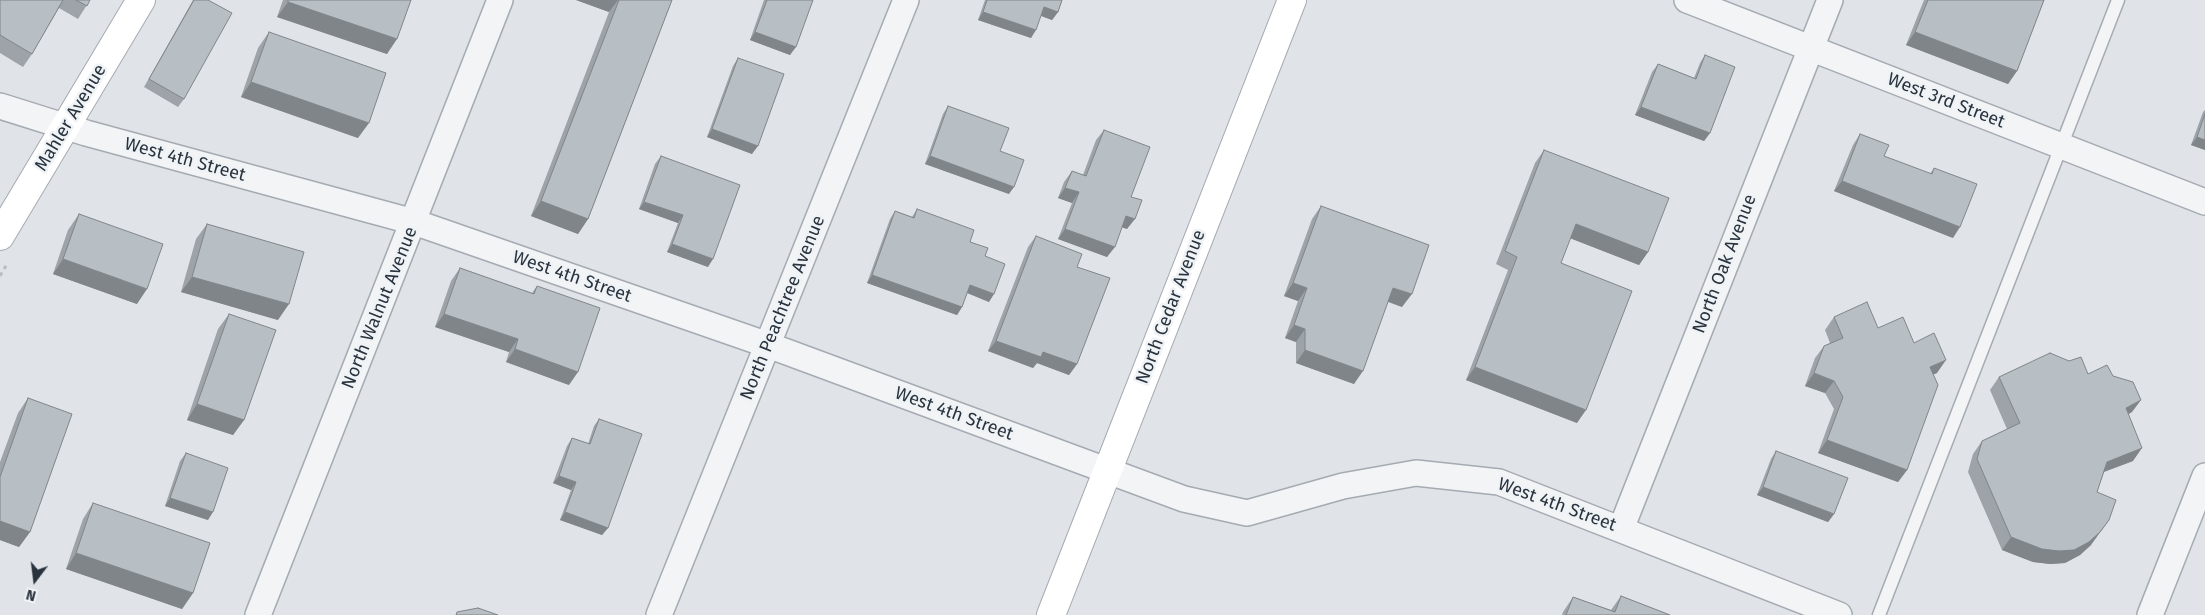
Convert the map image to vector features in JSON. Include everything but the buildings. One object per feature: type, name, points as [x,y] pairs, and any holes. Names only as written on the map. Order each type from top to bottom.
[{"type":"street","name":"Mahler Avenue","points":[[0,236],[141,0]]},
{"type":"street","name":"North Walnut Avenue","points":[[258,615],[500,0]]},
{"type":"street","name":"North Peachtree Avenue","points":[[659,615],[906,0]]},
{"type":"street","name":"North Cedar Avenue","points":[[1051,615],[1292,0]]},
{"type":"street","name":"West 3rd Street","points":[[1687,0],[1810,50],[2205,202]]},
{"type":"street","name":"North Oak Avenue","points":[[1621,529],[1830,0]]},
{"type":"street","name":"West 4th Street","points":[[0,106],[66,128],[414,222],[768,345],[1184,500],[1248,513],[1343,486],[1416,473],[1499,482],[1839,615]]},
{"type":"street","points":[[2150,615],[2205,476]]},
{"type":"lane","points":[[1879,615],[2118,0]]}]
